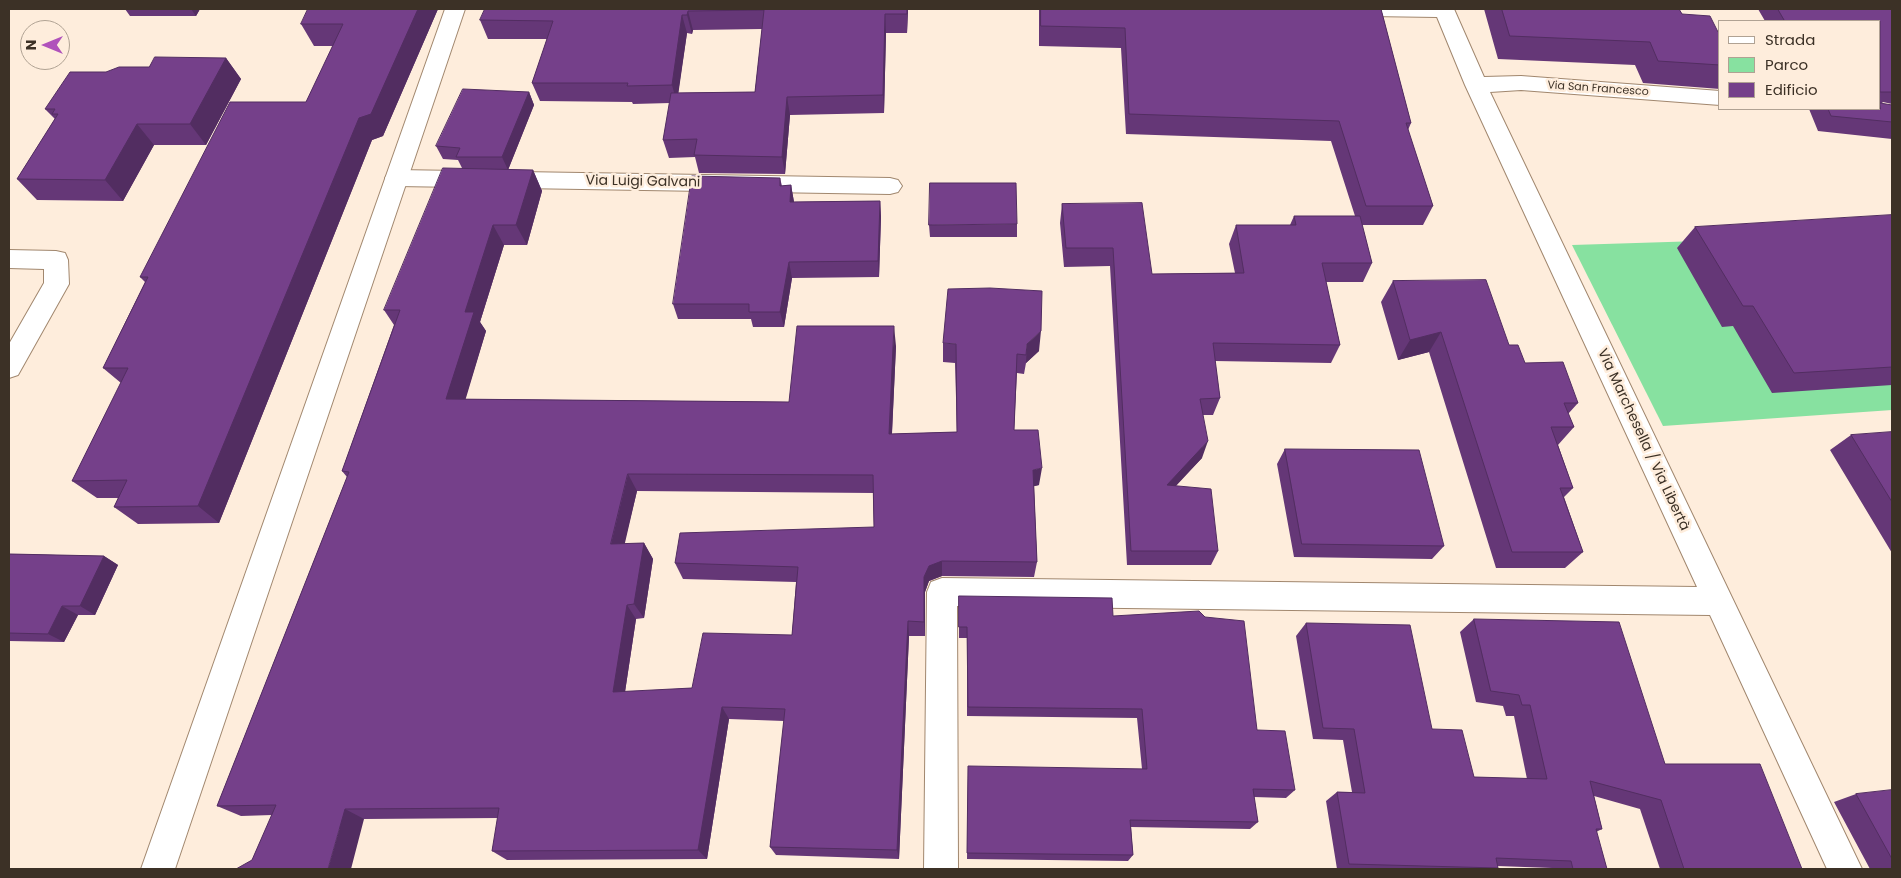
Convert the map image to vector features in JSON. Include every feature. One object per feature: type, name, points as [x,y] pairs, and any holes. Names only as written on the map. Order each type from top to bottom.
[{"type":"street","points":[[158,869],[455,9]]},
{"type":"street","points":[[1369,9],[1444,10]]},
{"type":"street","name":"Via Marchesella / Via Libertà","points":[[1444,10],[1476,85],[1846,869]]},
{"type":"street","name":"Via San Francesco","points":[[1476,85],[1521,83],[1718,98]]},
{"type":"street","name":"Via Luigi Galvani","points":[[396,178],[890,186]]},
{"type":"street","points":[[9,259],[56,260],[57,284],[9,367]]},
{"type":"street","points":[[941,869],[942,592],[1719,601]]},
{"type":"green space","points":[[1892,235],[1892,410],[1663,426],[1572,245]]},
{"type":"building","points":[[308,9],[418,9],[371,114],[359,118],[198,506],[114,507],[127,480],[72,481],[128,368],[103,368],[148,277],[140,277],[230,102],[306,102],[343,24],[301,24]]},
{"type":"building","points":[[485,9],[907,9],[907,14],[885,14],[883,95],[787,97],[782,157],[694,155],[697,139],[663,140],[671,93],[755,92],[764,10],[688,11],[687,15],[682,15],[672,85],[627,86],[628,83],[532,83],[553,21],[480,20]]},
{"type":"building","points":[[1041,9],[1381,9],[1411,123],[1406,123],[1433,206],[1366,206],[1339,121],[1129,114],[1125,28],[1041,26]]},
{"type":"building","points":[[1502,9],[1679,9],[1682,14],[1710,16],[1718,32],[1718,65],[1658,61],[1650,42],[1510,36]]},
{"type":"building","points":[[1778,9],[1892,9],[1892,92],[1881,92],[1881,20],[1784,20]]},
{"type":"building","points":[[155,57],[226,58],[190,124],[137,124],[105,180],[17,179],[58,114],[52,114],[55,109],[45,109],[70,72],[106,72],[119,67],[149,67]]},
{"type":"building","points":[[463,89],[529,92],[502,157],[456,157],[460,148],[436,146]]},
{"type":"building","points":[[1881,103],[1892,105],[1892,122],[1831,116],[1828,110],[1881,110]]},
{"type":"building","points":[[443,168],[533,170],[516,225],[493,225],[465,312],[474,312],[446,399],[789,402],[797,326],[894,326],[889,434],[957,432],[956,344],[943,343],[948,289],[990,288],[1042,291],[1041,331],[1027,344],[1026,355],[1017,354],[1014,430],[1038,430],[1042,468],[1033,470],[1037,562],[942,561],[929,566],[924,577],[924,622],[908,621],[897,850],[770,847],[785,709],[722,707],[698,850],[492,851],[499,808],[345,809],[328,869],[236,869],[252,860],[276,805],[217,806],[349,472],[342,471],[400,310],[384,310]],"holes":[[[628,474],[873,475],[874,527],[680,533],[675,563],[798,567],[792,635],[703,633],[692,688],[613,692],[627,605],[634,604],[644,543],[611,544]]]},
{"type":"building","points":[[692,176],[780,178],[780,186],[791,185],[790,202],[880,201],[878,261],[789,262],[780,312],[749,312],[749,304],[673,304]]},
{"type":"building","points":[[930,183],[1016,183],[1017,224],[929,225]]},
{"type":"building","points":[[1142,203],[1152,274],[1244,273],[1236,225],[1296,225],[1294,216],[1360,216],[1372,263],[1322,263],[1340,345],[1213,343],[1220,398],[1200,399],[1208,441],[1167,485],[1211,489],[1218,551],[1131,551],[1113,248],[1066,248],[1062,204]]},
{"type":"building","points":[[1892,215],[1892,367],[1794,373],[1753,306],[1743,306],[1695,227]]},
{"type":"building","points":[[1486,280],[1509,345],[1518,345],[1525,363],[1563,362],[1578,403],[1564,403],[1574,427],[1551,427],[1573,488],[1560,488],[1583,552],[1512,552],[1441,332],[1410,340],[1393,281]]},
{"type":"building","points":[[1892,432],[1892,502],[1851,435]]},
{"type":"building","points":[[1285,449],[1419,450],[1444,546],[1302,544]]},
{"type":"building","points":[[9,554],[104,556],[80,606],[62,606],[48,634],[9,633]]},
{"type":"building","points":[[959,596],[1112,598],[1113,616],[1199,611],[1205,617],[1244,621],[1257,730],[1285,731],[1295,790],[1253,789],[1258,822],[1130,820],[1133,855],[967,853],[968,766],[1147,769],[1142,709],[968,707],[967,627],[959,627]]},
{"type":"building","points":[[1474,619],[1619,622],[1665,764],[1760,764],[1802,869],[1684,869],[1661,800],[1590,781],[1602,829],[1596,829],[1607,869],[1573,869],[1571,861],[1496,858],[1498,868],[1349,864],[1337,792],[1365,793],[1354,729],[1323,728],[1306,623],[1410,625],[1432,729],[1462,730],[1474,777],[1547,779],[1530,705],[1522,705],[1519,695],[1491,691]]},
{"type":"building","points":[[1892,790],[1892,859],[1856,794]]}]
